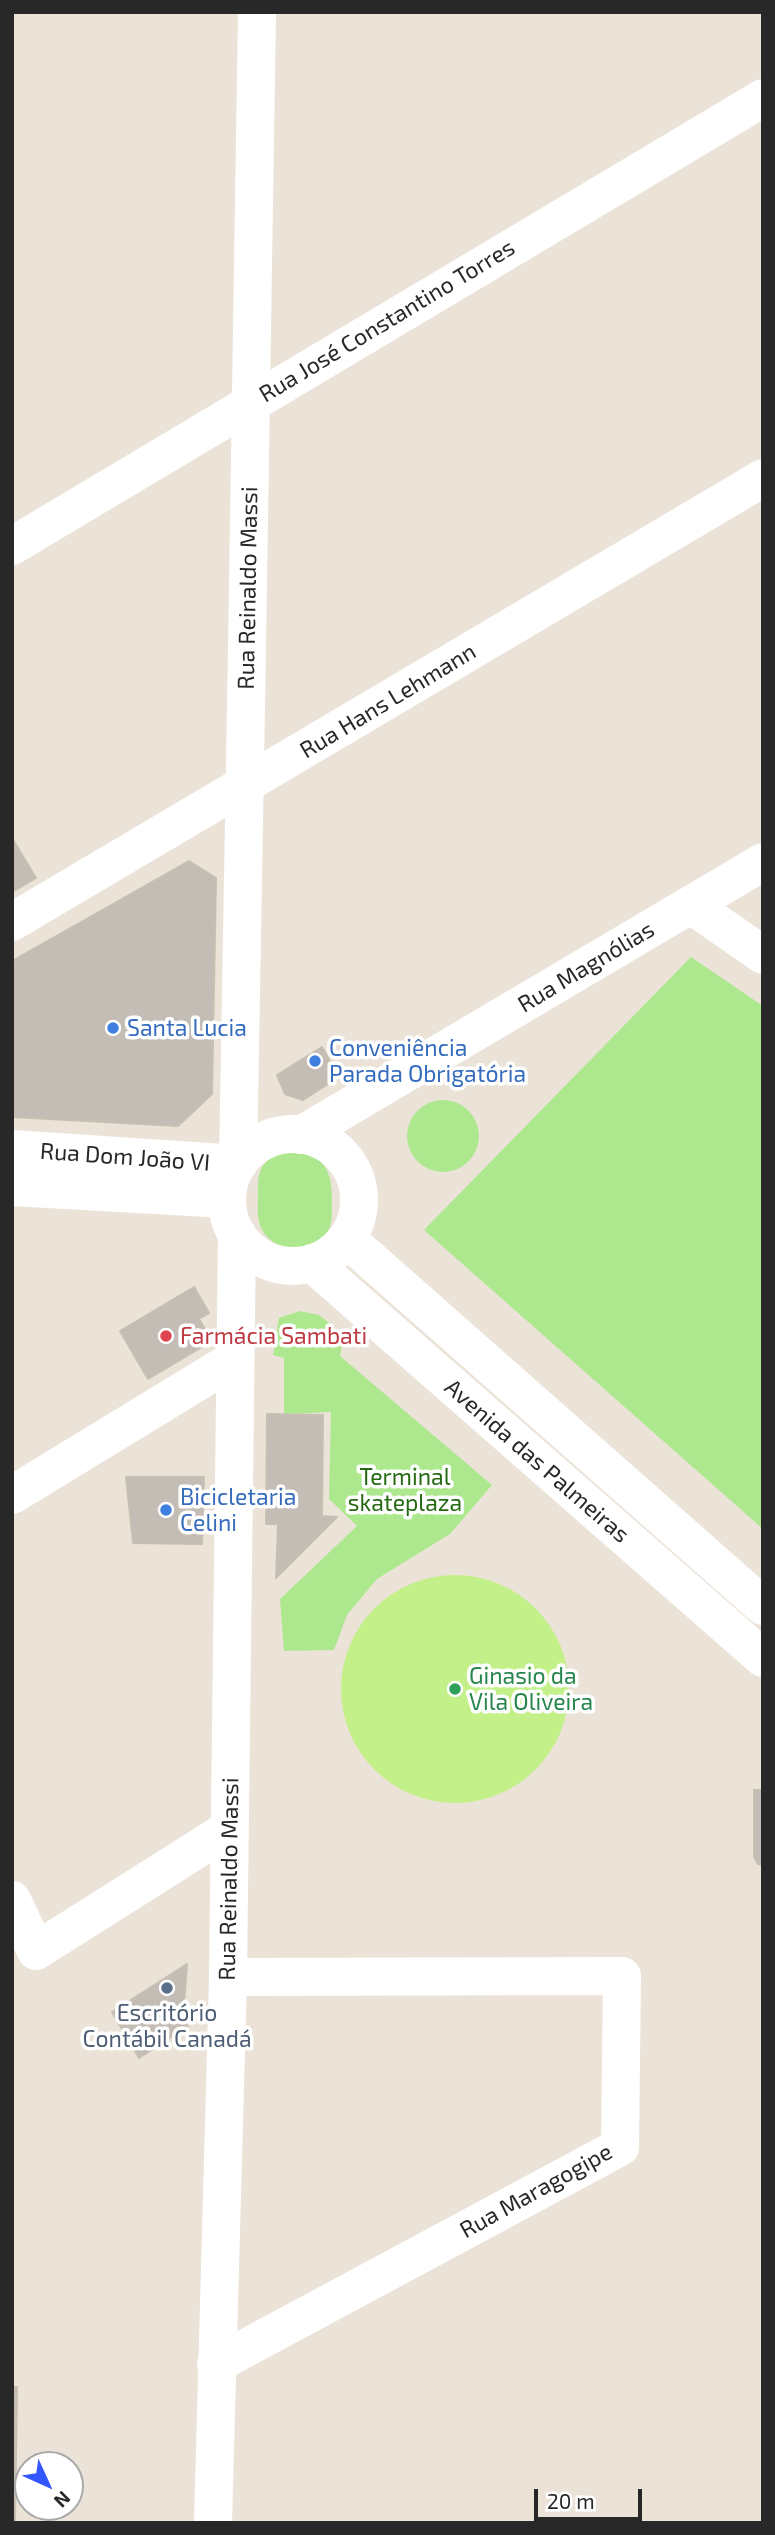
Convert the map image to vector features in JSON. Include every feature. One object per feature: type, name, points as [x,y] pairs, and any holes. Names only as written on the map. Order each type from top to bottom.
[{"type":"street","name":"Rua Reinaldo Massi","points":[[213,2523],[228,1977],[236,1359],[234,1199],[263,16]]},
{"type":"street","name":"Rua José Constantino Torres","points":[[12,545],[763,98]]},
{"type":"street","name":"Rua Hans Lehmann","points":[[12,922],[763,478]]},
{"type":"street","name":"Rua Magnólias","points":[[301,1135],[763,862]]},
{"type":"street","points":[[691,905],[763,955]]},
{"type":"street","points":[[283,1135],[301,1135],[320,1140],[337,1150],[349,1165],[357,1183],[359,1202],[356,1221],[347,1239],[325,1258],[312,1264],[290,1266],[270,1262],[251,1251],[234,1199],[250,1151],[265,1140],[283,1135]]},
{"type":"street","name":"Rua Dom João VI","points":[[12,1149],[234,1199]]},
{"type":"street","name":"Rua Dom João VI","points":[[12,1187],[234,1199]]},
{"type":"street","name":"Avenida das Palmeiras","points":[[347,1239],[763,1606]]},
{"type":"street","name":"Avenida das Palmeiras","points":[[312,1264],[763,1658]]},
{"type":"street","points":[[12,1495],[236,1359]]},
{"type":"street","points":[[12,1900],[36,1951],[229,1829]]},
{"type":"street","name":"Rua Maragogipe","points":[[216,2364],[620,2147],[622,1976],[228,1977]]},
{"type":"green space","points":[[691,957],[763,1006],[763,1529],[424,1230]]},
{"type":"green space","points":[[450,1100],[469,1110],[477,1122],[477,1150],[469,1162],[457,1170],[436,1172],[417,1162],[409,1150],[407,1129],[417,1110],[429,1102]]},
{"type":"green space","points":[[294,1150],[313,1156],[325,1166],[332,1200],[332,1219],[327,1233],[311,1245],[295,1248],[279,1245],[266,1236],[259,1221],[258,1208],[258,1178],[262,1167],[275,1156]]},
{"type":"green space","name":"Terminal skateplaza","points":[[300,1311],[319,1315],[344,1335],[340,1356],[492,1485],[450,1534],[377,1579],[347,1615],[334,1650],[284,1651],[280,1599],[357,1526],[329,1499],[331,1412],[284,1414],[284,1358],[273,1355],[279,1318]]},
{"type":"green space","name":"Ginasio da Vila Oliveira","points":[[444,1575],[466,1575],[499,1583],[536,1608],[561,1645],[569,1689],[561,1733],[536,1770],[499,1795],[466,1803],[444,1803],[401,1790],[367,1762],[349,1733],[341,1700],[341,1678],[354,1635],[382,1601],[411,1583]]},
{"type":"building","points":[[12,838],[36,878],[12,892]]},
{"type":"building","name":"Santa Lucia","points":[[189,861],[216,878],[212,1094],[178,1126],[12,1117],[12,961]]},
{"type":"building","name":"Conveniência Parada Obrigatória","points":[[322,1047],[339,1077],[303,1100],[285,1094],[277,1075]]},
{"type":"building","name":"Farmácia Sambati","points":[[194,1287],[209,1313],[199,1319],[212,1341],[148,1379],[120,1331]]},
{"type":"building","points":[[267,1414],[323,1415],[322,1516],[337,1517],[276,1578],[278,1524],[266,1524]]},
{"type":"building","name":"Bicicletaria Celini","points":[[126,1477],[204,1477],[202,1544],[133,1543]]},
{"type":"building","points":[[754,1790],[763,1790],[763,1864],[758,1864],[754,1857]]},
{"type":"building","name":"Escritório Contábil Canadá","points":[[187,1964],[183,2019],[188,2027],[139,2058],[112,2012]]},
{"type":"building","points":[[12,2387],[17,2387],[15,2523],[12,2523]]},
{"type":"place","name":"Santa Lucia","points":[[113,1028]]},
{"type":"place","name":"Conveniência Parada Obrigatória","points":[[315,1061]]},
{"type":"place","name":"Farmácia Sambati","points":[[166,1336]]},
{"type":"place","name":"Bicicletaria Celini","points":[[166,1510]]},
{"type":"place","name":"Ginasio da Vila Oliveira","points":[[455,1689]]},
{"type":"place","name":"Escritório Contábil Canadá","points":[[167,1988]]}]
